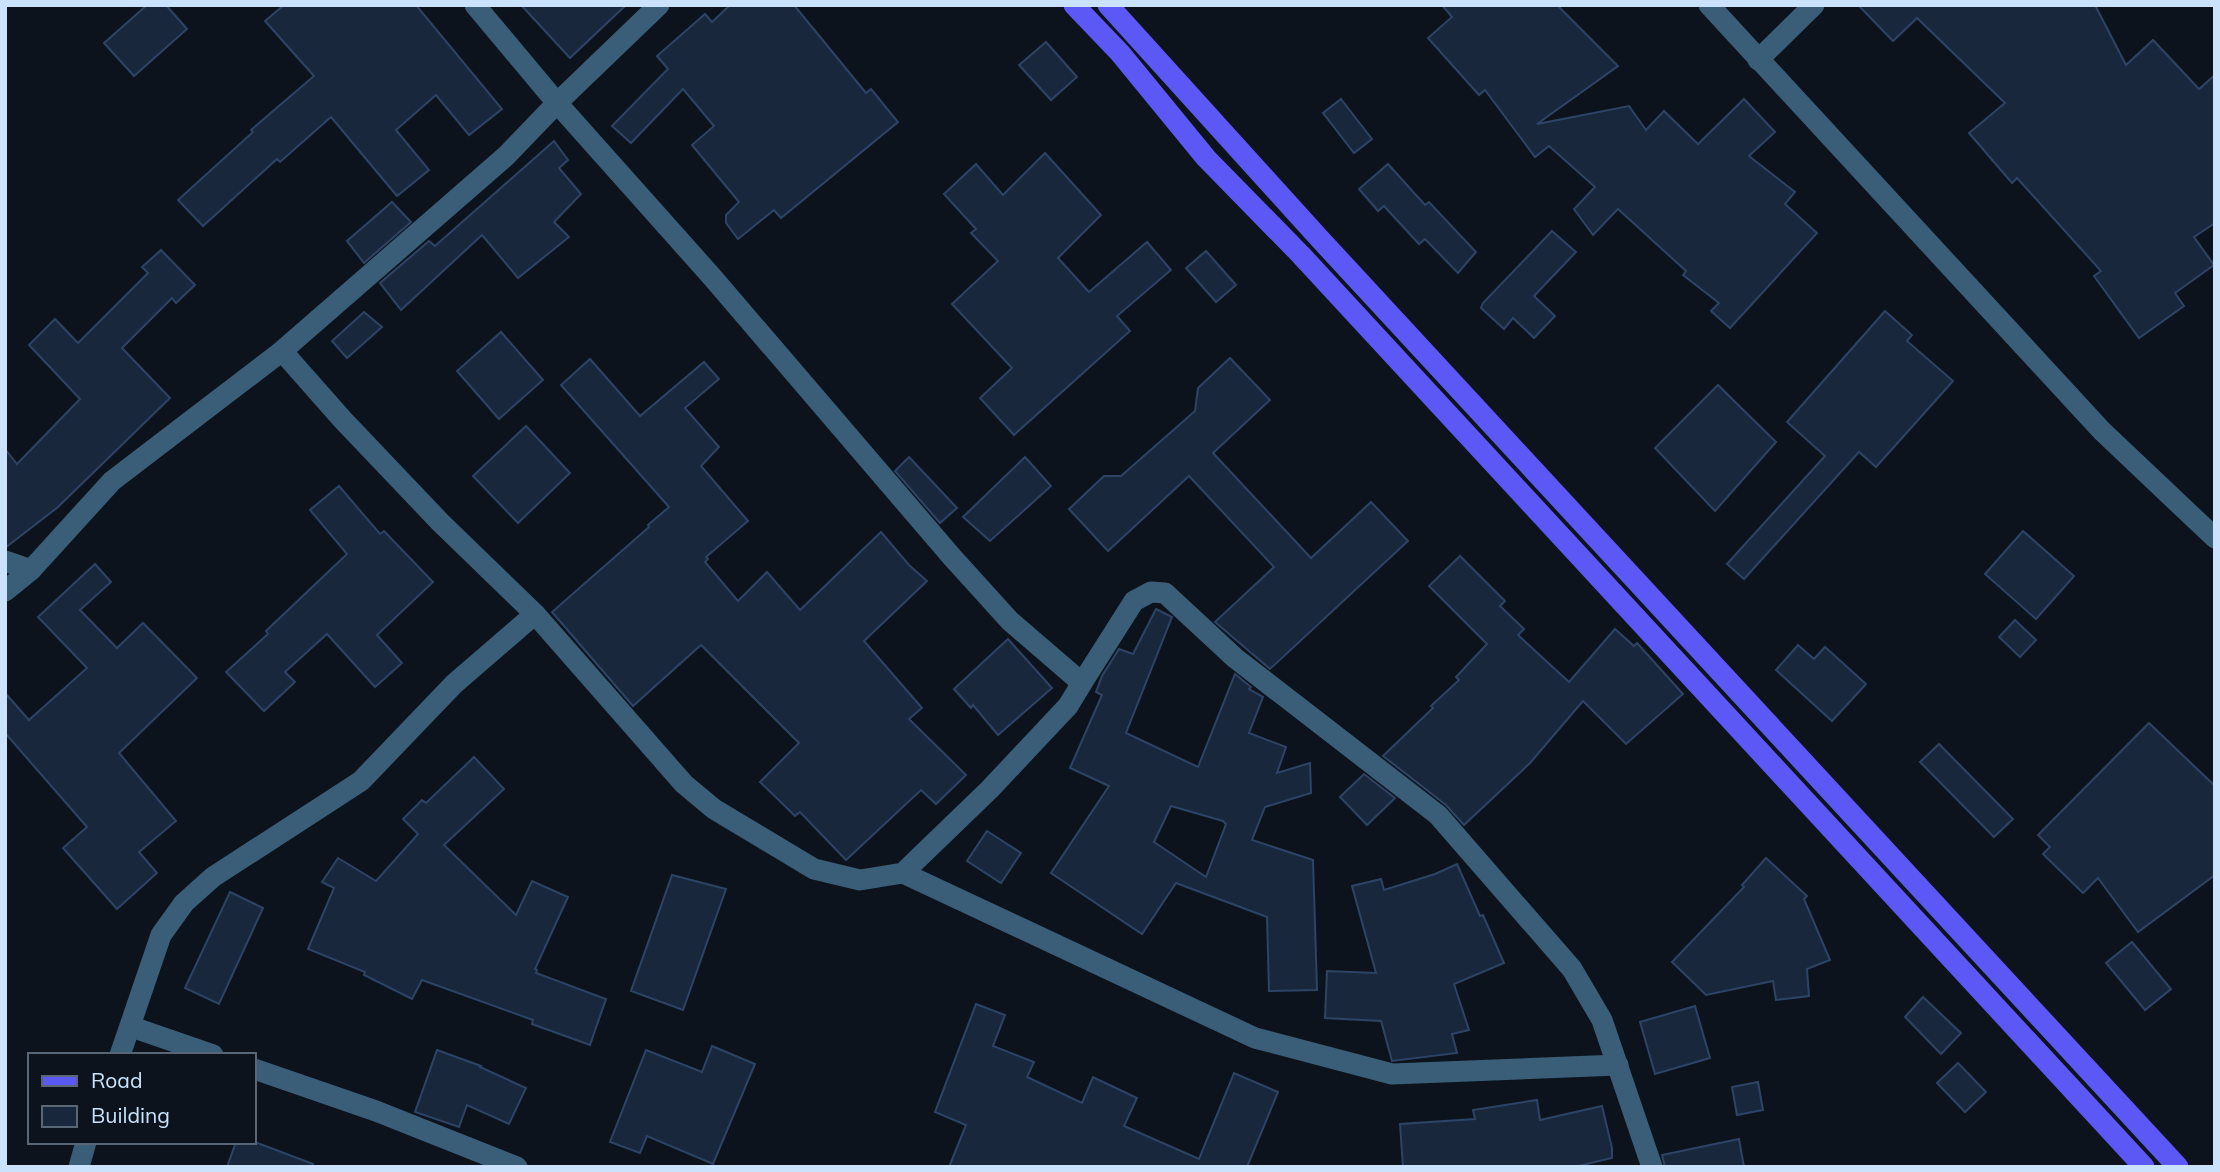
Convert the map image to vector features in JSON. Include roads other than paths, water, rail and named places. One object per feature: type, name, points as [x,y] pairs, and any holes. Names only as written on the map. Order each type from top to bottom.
[{"type":"main road","points":[[1074,5],[1120,54],[1206,158],[1301,255],[2144,1167]]},
{"type":"main road","points":[[1108,5],[2178,1167]]},
{"type":"main road","points":[[1773,765],[1792,749]]},
{"type":"street","points":[[475,5],[951,557],[1010,621],[1082,683]]},
{"type":"street","points":[[5,591],[31,570],[112,481],[282,351],[506,156],[659,5]]},
{"type":"street","points":[[1709,5],[2102,431],[2215,538]]},
{"type":"street","points":[[1758,60],[1814,5]]},
{"type":"street","points":[[282,351],[440,522],[535,614],[684,784],[715,809],[814,869],[860,880],[903,873],[1255,1038],[1391,1074],[1618,1065]]},
{"type":"street","points":[[5,561],[31,570]]},
{"type":"street","points":[[903,873],[990,789],[1068,706],[1134,601],[1151,592],[1165,593],[1235,658],[1438,815],[1572,969],[1602,1020],[1652,1167]]},
{"type":"street","points":[[122,1053],[161,935],[184,903],[213,877],[361,781],[454,684],[535,614]]},
{"type":"street","points":[[132,1027],[207,1053]]},
{"type":"street","points":[[256,1070],[376,1111],[517,1167]]},
{"type":"street","points":[[79,1167],[85,1144]]}]
